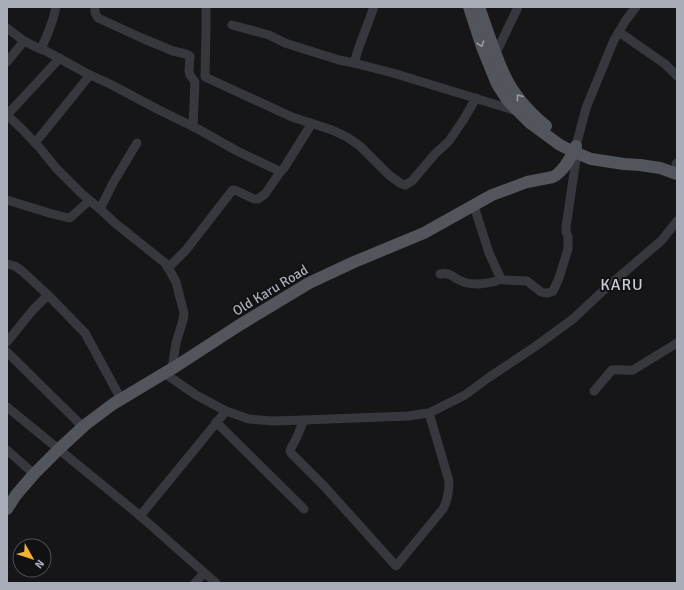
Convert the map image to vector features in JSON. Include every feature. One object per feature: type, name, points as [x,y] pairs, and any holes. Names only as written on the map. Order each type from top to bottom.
[{"type":"main road","points":[[469,7],[482,47],[498,84],[508,101],[530,123],[560,145],[575,151],[584,149],[622,157],[642,157],[660,160],[677,167]]},
{"type":"main road","points":[[479,7],[504,74],[517,95],[536,118],[575,151]]},
{"type":"main road","name":"Old Karu Road","points":[[7,509],[16,495],[34,474],[83,427],[121,399],[309,283],[354,262],[424,233],[492,195],[527,182],[557,175],[575,151]]},
{"type":"street","points":[[41,49],[53,19],[56,7]]},
{"type":"street","points":[[95,7],[95,13],[98,18],[173,51],[190,56],[189,71],[195,82],[193,127]]},
{"type":"street","points":[[206,7],[205,77],[292,117],[332,130],[347,137],[360,146],[389,175],[405,185],[412,181],[435,154],[450,141],[476,98]]},
{"type":"street","points":[[354,63],[374,7]]},
{"type":"street","points":[[496,53],[518,7]]},
{"type":"street","points":[[440,274],[450,274],[460,280],[472,284],[497,281],[501,279],[527,281],[545,293],[550,292],[555,288],[568,249],[566,227],[575,151],[586,108],[619,32],[636,7]]},
{"type":"street","points":[[232,25],[270,35],[285,43],[339,60],[393,73],[517,111]]},
{"type":"street","points":[[7,28],[24,41],[60,58],[90,75],[112,84],[237,151],[280,171]]},
{"type":"street","points":[[619,32],[665,64],[677,76]]},
{"type":"street","points":[[7,62],[24,41]]},
{"type":"street","points":[[60,58],[7,115],[89,201],[164,263],[168,268],[176,282],[184,313],[168,370],[196,395],[226,411],[249,418],[273,421],[408,416],[429,413],[465,395],[573,319],[662,240],[677,221]]},
{"type":"street","points":[[35,143],[90,75]]},
{"type":"street","points":[[168,268],[186,250],[233,190],[254,199],[258,199],[265,194],[280,171],[284,168],[311,123]]},
{"type":"street","points":[[100,209],[113,183],[137,143]]},
{"type":"street","points":[[7,200],[69,218],[89,201]]},
{"type":"street","points":[[474,206],[489,253],[501,279]]},
{"type":"street","points":[[7,264],[15,266],[22,271],[85,333],[121,399]]},
{"type":"street","points":[[7,342],[32,311],[48,295]]},
{"type":"street","points":[[594,391],[612,370],[633,370],[677,343]]},
{"type":"street","points":[[7,352],[83,427]]},
{"type":"street","points":[[7,407],[140,516],[216,583]]},
{"type":"street","points":[[140,516],[226,411]]},
{"type":"street","points":[[304,420],[296,439],[290,448],[291,453],[324,486],[396,566],[443,509],[447,502],[449,481],[429,413]]},
{"type":"street","points":[[216,422],[304,508]]},
{"type":"street","points":[[7,450],[34,474]]},
{"type":"street","points":[[195,583],[204,573]]},
{"type":"district","name":"KARU","points":[[622,284]]}]
